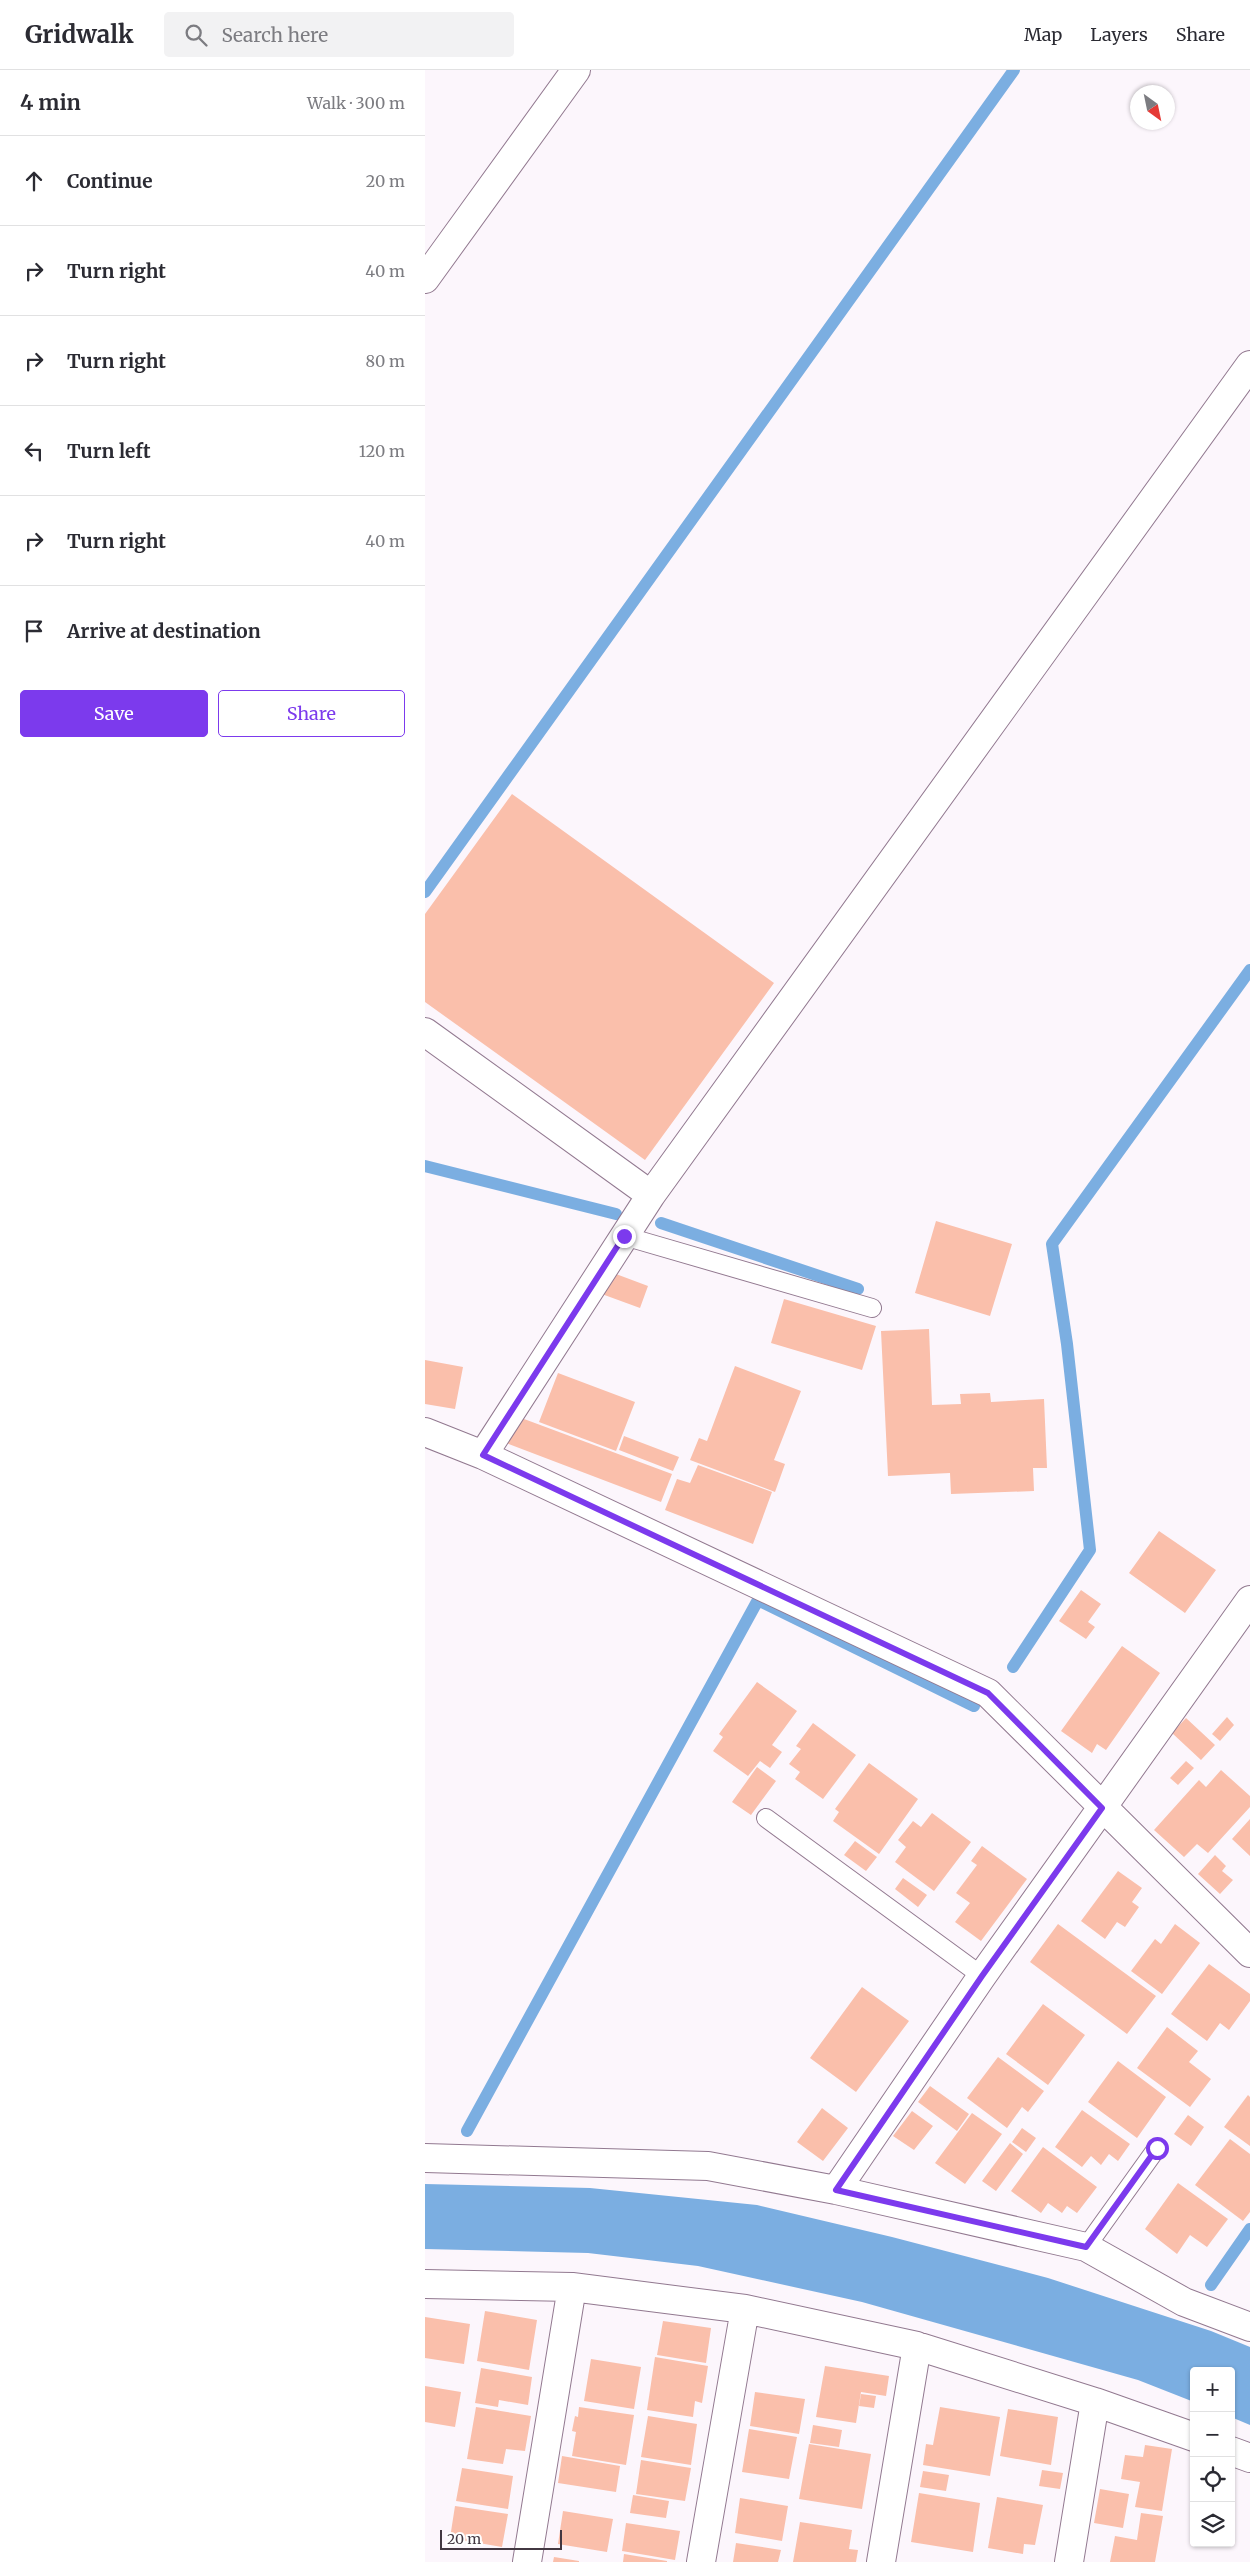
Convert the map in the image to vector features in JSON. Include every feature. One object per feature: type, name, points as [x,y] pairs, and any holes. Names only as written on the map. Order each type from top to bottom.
[{"type":"street","points":[[425,279],[575,70]]},
{"type":"street","points":[[483,1455],[651,1195],[1250,365]]},
{"type":"street","points":[[425,1032],[651,1195]]},
{"type":"street","points":[[425,1432],[483,1455],[988,1693],[1250,1953]]},
{"type":"street","points":[[836,2190],[982,1976],[1250,1600]]},
{"type":"street","points":[[425,2158],[708,2166],[836,2190],[1086,2247],[1184,2302],[1250,2327]]},
{"type":"street","points":[[425,2284],[572,2287],[745,2309],[917,2346],[1095,2402],[1190,2437]]},
{"type":"street","points":[[527,2562],[572,2287]]},
{"type":"street","points":[[701,2562],[745,2309]]},
{"type":"street","points":[[881,2562],[917,2346]]},
{"type":"street","points":[[1069,2562],[1095,2402]]},
{"type":"street","points":[[1235,2452],[1250,2458]]},
{"type":"lane","points":[[624,1236],[872,1308]]},
{"type":"lane","points":[[766,1818],[982,1976]]},
{"type":"lane","points":[[1086,2247],[1157,2148]]},
{"type":"water","points":[[425,2184],[590,2188],[757,2205],[892,2237],[1048,2278],[1211,2331],[1250,2347],[1250,2425],[1235,2419],[1235,2367],[1190,2367],[1190,2400],[1138,2380],[862,2302],[698,2266],[588,2253],[425,2249]]},
{"type":"building","points":[[512,794],[774,983],[645,1160],[425,1002],[425,914]]},
{"type":"building","points":[[936,1221],[1012,1244],[990,1316],[915,1293]]},
{"type":"building","points":[[608,1271],[648,1286],[640,1308],[599,1293]]},
{"type":"building","points":[[784,1299],[876,1326],[862,1370],[771,1343]]},
{"type":"building","points":[[929,1329],[932,1405],[961,1404],[960,1394],[990,1393],[991,1402],[1044,1399],[1047,1468],[1033,1468],[1034,1491],[951,1494],[950,1473],[888,1476],[881,1331]]},
{"type":"building","points":[[425,1360],[463,1367],[455,1409],[425,1404]]},
{"type":"building","points":[[735,1366],[801,1391],[774,1460],[785,1464],[775,1492],[690,1460],[699,1438],[707,1441]]},
{"type":"building","points":[[558,1373],[635,1402],[616,1451],[539,1422]]},
{"type":"building","points":[[516,1416],[672,1474],[661,1502],[506,1443]]},
{"type":"building","points":[[624,1436],[679,1457],[673,1471],[619,1450]]},
{"type":"building","points":[[698,1465],[772,1492],[753,1544],[665,1510],[677,1479],[690,1483]]},
{"type":"building","points":[[1159,1531],[1216,1570],[1185,1613],[1129,1573]]},
{"type":"building","points":[[1081,1590],[1101,1604],[1088,1622],[1095,1627],[1086,1639],[1059,1621]]},
{"type":"building","points":[[1122,1646],[1160,1673],[1106,1750],[1097,1744],[1092,1753],[1061,1731]]},
{"type":"building","points":[[757,1682],[797,1711],[772,1745],[782,1752],[770,1768],[760,1761],[748,1776],[713,1751],[723,1737],[719,1734]]},
{"type":"building","points":[[1227,1717],[1234,1725],[1220,1741],[1212,1734]]},
{"type":"building","points":[[1186,1718],[1215,1745],[1201,1760],[1172,1733]]},
{"type":"building","points":[[813,1723],[856,1755],[823,1799],[795,1779],[800,1772],[789,1764],[801,1749],[796,1746]]},
{"type":"building","points":[[1186,1761],[1194,1768],[1178,1785],[1170,1778]]},
{"type":"building","points":[[869,1763],[918,1799],[879,1854],[833,1821],[839,1812],[835,1809]]},
{"type":"building","points":[[757,1767],[776,1781],[751,1815],[732,1802]]},
{"type":"building","points":[[1221,1770],[1250,1796],[1250,1807],[1208,1853],[1197,1844],[1184,1857],[1154,1830],[1199,1780],[1206,1787]]},
{"type":"building","points":[[932,1813],[971,1842],[934,1891],[895,1862],[906,1847],[898,1840],[913,1821],[921,1827]]},
{"type":"building","points":[[1250,1819],[1250,1856],[1232,1839]]},
{"type":"building","points":[[855,1841],[877,1857],[866,1871],[844,1855]]},
{"type":"building","points":[[982,1846],[1027,1879],[981,1941],[955,1922],[970,1903],[956,1893],[977,1865],[971,1861]]},
{"type":"building","points":[[1215,1855],[1226,1866],[1222,1871],[1233,1880],[1220,1894],[1198,1874]]},
{"type":"building","points":[[1118,1871],[1142,1888],[1132,1902],[1139,1907],[1125,1927],[1117,1922],[1105,1939],[1081,1921]]},
{"type":"building","points":[[903,1878],[927,1895],[918,1907],[895,1889]]},
{"type":"building","points":[[1058,1924],[1156,1996],[1127,2034],[1030,1962]]},
{"type":"building","points":[[1175,1924],[1200,1943],[1162,1994],[1131,1971],[1155,1939],[1161,1944]]},
{"type":"building","points":[[1209,1964],[1250,1994],[1250,2001],[1229,2030],[1220,2023],[1207,2041],[1171,2014]]},
{"type":"building","points":[[862,1987],[909,2021],[856,2092],[810,2058]]},
{"type":"building","points":[[1043,2004],[1085,2035],[1048,2085],[1006,2054]]},
{"type":"building","points":[[1167,2027],[1198,2051],[1189,2062],[1211,2079],[1190,2107],[1137,2068]]},
{"type":"building","points":[[998,2057],[1044,2091],[1028,2112],[1022,2107],[1007,2128],[967,2098]]},
{"type":"building","points":[[1118,2061],[1166,2097],[1137,2138],[1088,2102]]},
{"type":"building","points":[[930,2086],[969,2114],[957,2131],[918,2102]]},
{"type":"building","points":[[1248,2095],[1250,2097],[1250,2146],[1224,2127]]},
{"type":"building","points":[[822,2108],[848,2128],[823,2161],[797,2142]]},
{"type":"building","points":[[1082,2110],[1130,2144],[1118,2161],[1109,2154],[1101,2165],[1091,2156],[1082,2167],[1055,2147]]},
{"type":"building","points":[[912,2111],[933,2126],[914,2150],[893,2136]]},
{"type":"building","points":[[972,2113],[1002,2134],[965,2184],[935,2163]]},
{"type":"building","points":[[1188,2115],[1204,2127],[1191,2146],[1174,2134]]},
{"type":"building","points":[[1022,2128],[1036,2138],[1026,2152],[1012,2142]]},
{"type":"building","points":[[1230,2139],[1250,2154],[1250,2212],[1243,2221],[1195,2185]]},
{"type":"building","points":[[1010,2143],[1023,2154],[996,2191],[982,2181]]},
{"type":"building","points":[[1043,2147],[1097,2187],[1077,2213],[1067,2206],[1062,2213],[1048,2203],[1041,2213],[1011,2191]]},
{"type":"building","points":[[1178,2183],[1228,2219],[1207,2247],[1190,2235],[1177,2254],[1145,2229]]},
{"type":"building","points":[[485,2311],[537,2320],[529,2370],[477,2361]]},
{"type":"building","points":[[425,2317],[470,2324],[464,2364],[425,2358]]},
{"type":"building","points":[[663,2321],[711,2328],[706,2363],[657,2355]]},
{"type":"building","points":[[655,2357],[708,2366],[702,2403],[695,2401],[693,2417],[647,2410]]},
{"type":"building","points":[[591,2359],[641,2367],[634,2409],[584,2401]]},
{"type":"building","points":[[825,2366],[889,2376],[886,2396],[861,2392],[856,2423],[816,2417]]},
{"type":"building","points":[[481,2368],[532,2377],[528,2405],[499,2400],[498,2407],[475,2403]]},
{"type":"building","points":[[425,2386],[461,2392],[455,2427],[425,2422]]},
{"type":"building","points":[[755,2392],[805,2399],[799,2434],[750,2426]]},
{"type":"building","points":[[861,2394],[876,2396],[874,2408],[859,2406]]},
{"type":"building","points":[[476,2407],[531,2416],[525,2451],[506,2449],[503,2464],[467,2459]]},
{"type":"building","points":[[579,2407],[634,2415],[626,2465],[572,2456],[576,2432],[572,2431],[575,2416],[578,2417]]},
{"type":"building","points":[[940,2407],[1000,2417],[990,2476],[923,2465],[926,2444],[933,2445]]},
{"type":"building","points":[[1008,2409],[1058,2417],[1051,2465],[1000,2456]]},
{"type":"building","points":[[648,2416],[697,2424],[691,2465],[641,2457]]},
{"type":"building","points":[[813,2425],[842,2430],[839,2447],[810,2443]]},
{"type":"building","points":[[749,2429],[797,2437],[789,2479],[742,2472]]},
{"type":"building","points":[[809,2444],[871,2454],[862,2509],[799,2499]]},
{"type":"building","points":[[1145,2445],[1172,2449],[1162,2511],[1135,2507],[1140,2482],[1121,2479],[1125,2455],[1143,2457]]},
{"type":"building","points":[[562,2456],[620,2466],[616,2492],[558,2483]]},
{"type":"building","points":[[641,2460],[691,2468],[685,2501],[636,2494]]},
{"type":"building","points":[[462,2468],[513,2476],[508,2509],[456,2501]]},
{"type":"building","points":[[1042,2470],[1063,2473],[1060,2489],[1039,2486]]},
{"type":"building","points":[[923,2471],[949,2475],[946,2491],[920,2487]]},
{"type":"building","points":[[1100,2489],[1129,2494],[1123,2528],[1094,2523]]},
{"type":"building","points":[[919,2493],[980,2503],[973,2552],[911,2542]]},
{"type":"building","points":[[633,2495],[669,2501],[666,2518],[630,2513]]},
{"type":"building","points":[[997,2497],[1043,2505],[1035,2545],[1024,2544],[1023,2554],[988,2548]]},
{"type":"building","points":[[740,2498],[788,2506],[782,2541],[735,2533]]},
{"type":"building","points":[[455,2506],[508,2514],[502,2547],[450,2538]]},
{"type":"building","points":[[563,2511],[613,2519],[607,2552],[558,2544]]},
{"type":"building","points":[[1141,2513],[1163,2516],[1155,2562],[1110,2562],[1115,2536],[1137,2540]]},
{"type":"building","points":[[800,2522],[852,2530],[849,2549],[858,2550],[856,2562],[793,2562]]},
{"type":"building","points":[[626,2523],[680,2531],[675,2560],[622,2551]]},
{"type":"building","points":[[736,2543],[781,2550],[778,2562],[733,2562]]},
{"type":"building","points":[[624,2554],[667,2561],[667,2562],[623,2562]]},
{"type":"building","points":[[554,2557],[579,2561],[579,2562],[553,2562]]},
{"type":"waterway","points":[[425,892],[1014,70]]},
{"type":"waterway","points":[[1013,1667],[1090,1550],[1067,1344],[1052,1244],[1250,970]]},
{"type":"waterway","points":[[425,1166],[616,1214]]},
{"type":"waterway","points":[[661,1223],[858,1289]]},
{"type":"waterway","points":[[467,2131],[758,1600],[974,1706]]},
{"type":"waterway","points":[[1211,2285],[1250,2229]]},
{"type":"route","points":[[624,1236],[483,1455],[988,1693],[1102,1808],[982,1976],[836,2190],[1086,2247],[1157,2148]]}]
